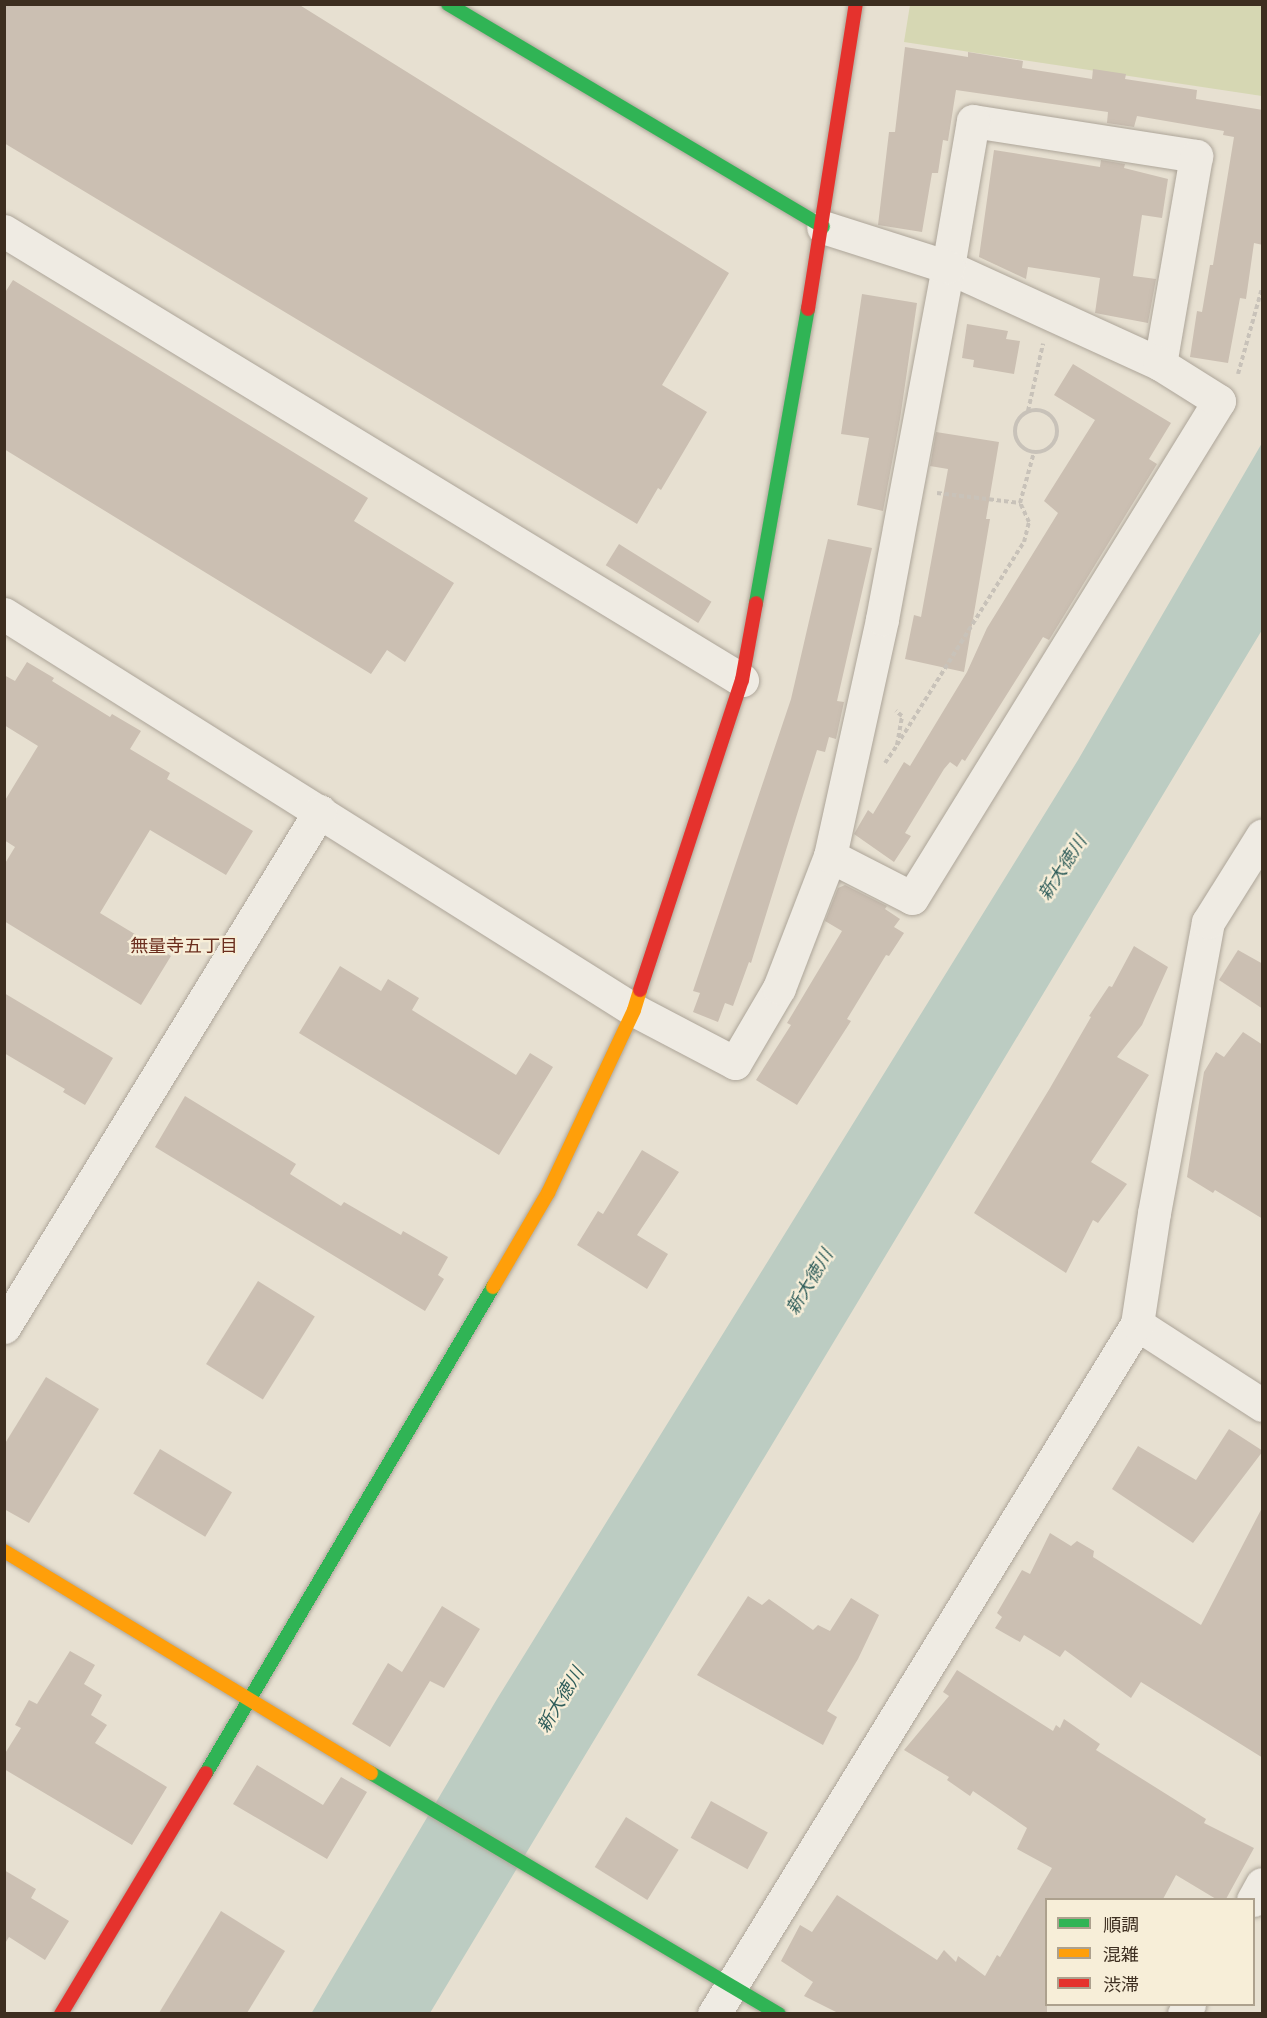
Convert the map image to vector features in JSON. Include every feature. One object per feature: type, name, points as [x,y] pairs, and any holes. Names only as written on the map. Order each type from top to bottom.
[{"type":"street","points":[[448,4],[823,227],[948,267],[1160,364],[1219,401],[912,898],[830,856]]},
{"type":"street","points":[[61,2013],[310,1600],[548,1192],[634,1010],[742,680],[823,227],[855,4]]},
{"type":"street","points":[[4,614],[634,1010],[735,1063],[779,988],[830,856],[879,629],[948,267],[973,121],[1196,156],[1160,364]]},
{"type":"street","points":[[4,231],[742,680]]},
{"type":"street","points":[[4,1327],[320,811]]},
{"type":"street","points":[[714,2013],[1137,1324],[1154,1213],[1208,922],[1263,836]]},
{"type":"street","points":[[1137,1324],[1263,1405]]},
{"type":"street","points":[[4,1551],[248,1700],[542,1871],[779,2013]]},
{"type":"street","points":[[1254,1898],[1263,1884]]},
{"type":"path","points":[[1219,401],[1235,384],[1263,288]]},
{"type":"path","points":[[1028,411],[1049,314]]},
{"type":"path","points":[[1028,411],[1048,413],[1057,424],[1058,431],[1053,444],[1041,452],[1022,447],[1015,434],[1018,420],[1028,411]]},
{"type":"path","points":[[897,746],[1024,542],[1029,522],[1020,503],[1034,452]]},
{"type":"path","points":[[906,489],[1020,503]]},
{"type":"green space","points":[[910,5],[1262,5],[1262,96],[904,42]]},
{"type":"water","name":"新大徳川","points":[[1262,443],[1262,630],[430,2013],[311,2014],[497,1699],[1078,760]]},
{"type":"building","points":[[4,4],[298,4],[729,273],[662,385],[707,412],[661,490],[658,488],[637,524],[4,143]]},
{"type":"building","points":[[905,47],[968,57],[968,52],[1023,61],[1022,68],[1092,79],[1093,69],[1126,74],[1125,79],[1197,90],[1196,99],[1263,110],[1263,245],[1254,243],[1246,299],[1240,298],[1228,363],[1190,357],[1197,311],[1202,312],[1210,265],[1213,265],[1234,137],[1223,135],[1224,131],[1137,116],[1134,127],[1107,123],[1108,112],[956,90],[948,141],[943,140],[938,173],[932,173],[922,232],[878,225],[889,132],[895,132]]},
{"type":"building","points":[[994,150],[1100,167],[1101,160],[1125,164],[1124,168],[1168,179],[1162,218],[1142,215],[1133,276],[1156,279],[1148,323],[1095,313],[1100,278],[1028,267],[1026,279],[979,257]]},
{"type":"building","points":[[13,280],[368,498],[354,521],[454,583],[405,662],[387,650],[371,674],[4,449],[4,294]]},
{"type":"building","points":[[862,294],[917,303],[900,419],[883,511],[857,505],[869,438],[841,434]]},
{"type":"building","points":[[967,324],[1008,331],[1006,339],[1020,341],[1014,374],[973,367],[974,360],[962,358]]},
{"type":"building","points":[[1073,364],[1171,423],[1149,459],[1157,464],[1049,640],[1043,637],[965,761],[962,759],[957,767],[950,762],[944,769],[905,833],[911,836],[894,862],[854,834],[868,810],[873,814],[904,762],[910,766],[967,672],[987,628],[1058,513],[1044,501],[1095,420],[1054,395]]},
{"type":"building","points":[[936,432],[999,442],[986,519],[990,519],[964,672],[905,659],[914,615],[921,617],[948,469],[930,466]]},
{"type":"building","points":[[828,539],[872,548],[837,701],[844,702],[836,739],[829,737],[825,752],[817,750],[751,963],[749,962],[733,1006],[725,1003],[718,1022],[693,1012],[700,993],[693,991],[791,699]]},
{"type":"building","points":[[619,544],[711,602],[698,623],[606,565]]},
{"type":"building","points":[[27,662],[54,678],[52,681],[110,717],[112,714],[141,731],[130,749],[170,773],[167,779],[253,831],[226,875],[150,830],[100,913],[171,956],[141,1005],[4,921],[4,865],[15,847],[4,840],[4,802],[38,746],[4,725],[4,675],[15,681]]},
{"type":"building","points":[[845,885],[887,906],[885,909],[900,919],[894,927],[904,933],[889,956],[886,955],[847,1019],[851,1021],[797,1105],[756,1080],[791,1025],[787,1023],[842,931],[825,921],[838,888]]},
{"type":"building","points":[[1134,946],[1168,967],[1142,1025],[1117,1057],[1149,1075],[1091,1162],[1127,1184],[1098,1223],[1093,1220],[1066,1273],[974,1213],[1050,1088],[1091,1017],[1089,1016],[1109,986],[1112,987]]},
{"type":"building","points":[[1238,950],[1263,964],[1263,1009],[1219,980]]},
{"type":"building","points":[[340,966],[381,991],[388,979],[419,998],[412,1010],[516,1075],[530,1053],[553,1067],[499,1155],[299,1033]]},
{"type":"building","points":[[4,993],[113,1058],[85,1105],[63,1092],[65,1089],[4,1053]]},
{"type":"building","points":[[1243,1032],[1263,1045],[1263,1219],[1215,1190],[1213,1193],[1187,1177],[1204,1072],[1216,1052],[1224,1057]]},
{"type":"building","points":[[185,1096],[296,1164],[290,1174],[341,1206],[344,1202],[401,1235],[403,1231],[448,1257],[438,1275],[444,1279],[425,1311],[155,1147]]},
{"type":"building","points":[[642,1150],[679,1172],[637,1235],[668,1254],[647,1289],[577,1245],[598,1211],[603,1214]]},
{"type":"building","points":[[258,1281],[315,1317],[263,1400],[206,1364]]},
{"type":"building","points":[[46,1377],[99,1409],[29,1523],[4,1509],[4,1445]]},
{"type":"building","points":[[1229,1429],[1263,1451],[1193,1543],[1112,1489],[1138,1446],[1196,1480]]},
{"type":"building","points":[[160,1449],[232,1492],[205,1537],[133,1494]]},
{"type":"building","points":[[1263,1506],[1263,1758],[1141,1682],[1131,1698],[1065,1650],[1060,1657],[1024,1635],[1020,1642],[995,1628],[1002,1617],[997,1613],[1022,1570],[1030,1574],[1050,1533],[1071,1546],[1077,1541],[1094,1551],[1093,1557],[1201,1625]]},
{"type":"building","points":[[748,1596],[762,1605],[769,1599],[813,1630],[818,1625],[830,1631],[851,1598],[879,1615],[858,1659],[827,1711],[837,1717],[823,1745],[697,1675]]},
{"type":"building","points":[[442,1606],[480,1629],[444,1688],[430,1681],[390,1747],[352,1724],[388,1663],[402,1672]]},
{"type":"building","points":[[70,1651],[95,1665],[84,1684],[102,1695],[91,1715],[107,1725],[95,1743],[167,1787],[132,1845],[4,1769],[4,1755],[21,1728],[15,1725],[29,1700],[37,1704]]},
{"type":"building","points":[[957,1670],[1053,1731],[1056,1725],[1060,1728],[1064,1719],[1100,1744],[1096,1750],[1206,1819],[1204,1823],[1254,1848],[1227,1898],[1214,1898],[1176,1875],[1164,1898],[1045,1898],[1045,2006],[1047,2006],[1047,2013],[838,2013],[804,1996],[813,1982],[781,1961],[800,1925],[812,1932],[837,1895],[937,1960],[944,1950],[956,1962],[958,1956],[985,1976],[997,1955],[1000,1957],[1052,1868],[1017,1849],[1027,1828],[973,1791],[970,1796],[947,1780],[949,1777],[904,1750],[949,1696],[943,1692]]},
{"type":"building","points":[[257,1765],[323,1805],[341,1777],[367,1792],[327,1859],[233,1804]]},
{"type":"building","points":[[711,1801],[768,1833],[747,1869],[691,1838]]},
{"type":"building","points":[[626,1817],[679,1850],[647,1900],[595,1867]]},
{"type":"building","points":[[4,1870],[36,1889],[31,1898],[69,1921],[45,1960],[9,1937],[4,1945]]},
{"type":"building","points":[[221,1911],[285,1951],[247,2013],[159,2013]]},
{"type":"traffic: fast","points":[[448,4],[823,227]]},
{"type":"traffic: fast","points":[[756,603],[808,309]]},
{"type":"traffic: fast","points":[[206,1773],[493,1287]]},
{"type":"traffic: fast","points":[[371,1773],[779,2014]]},
{"type":"traffic: slow","points":[[493,1287],[548,1193],[634,1010],[640,990]]},
{"type":"traffic: slow","points":[[4,1551],[371,1773]]},
{"type":"traffic: jam","points":[[808,309],[856,4]]},
{"type":"traffic: jam","points":[[640,990],[742,680],[756,603]]},
{"type":"traffic: jam","points":[[61,2014],[206,1773]]},
{"type":"district","name":"無量寺五丁目","points":[[184,944]]}]
